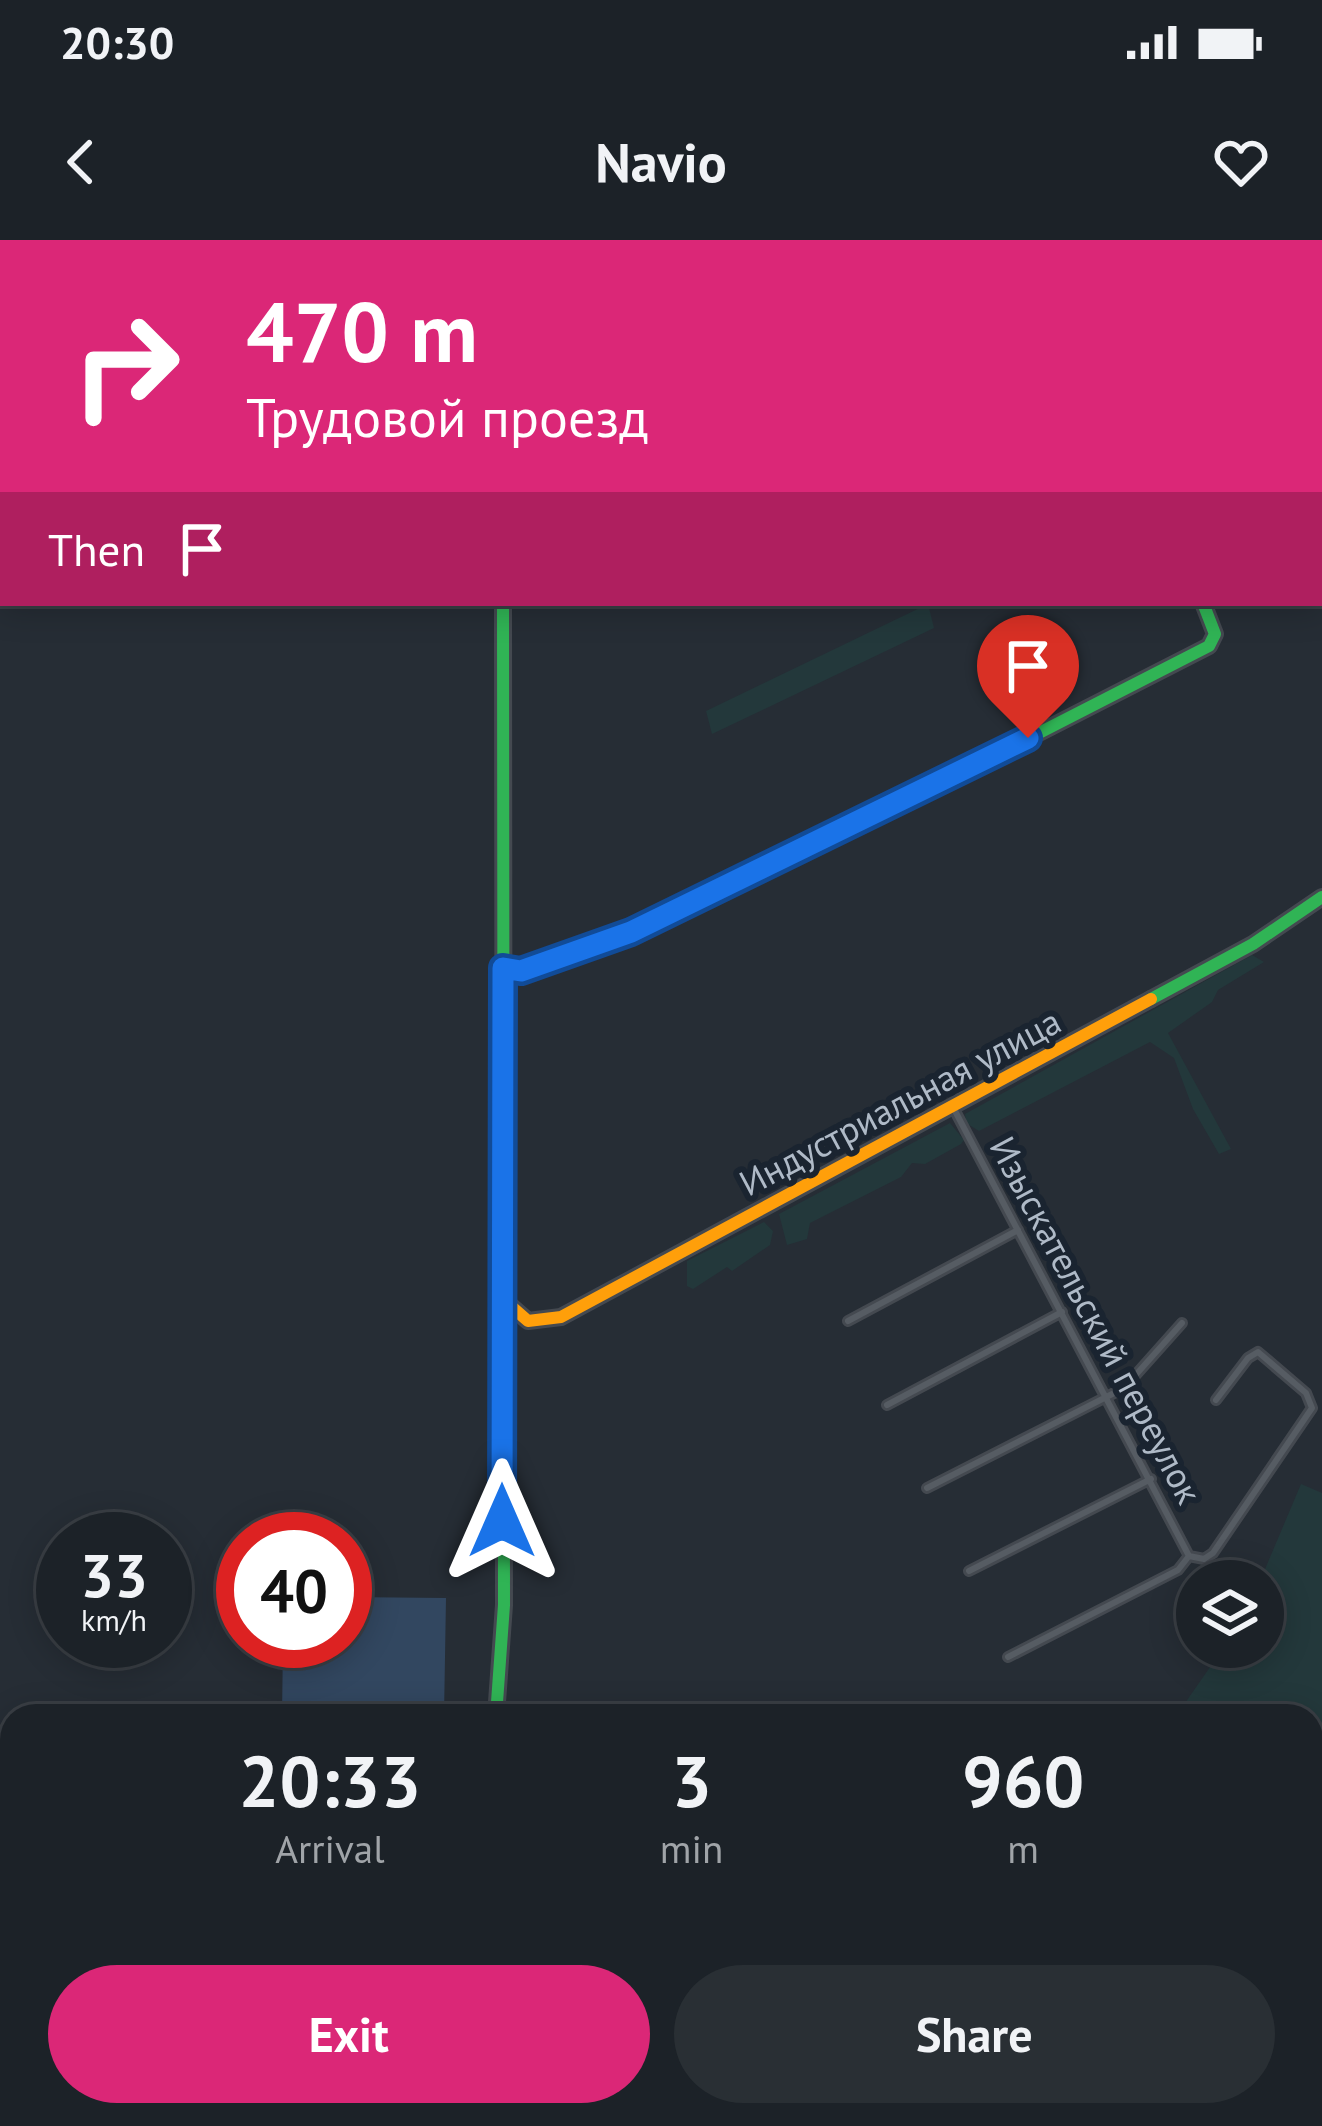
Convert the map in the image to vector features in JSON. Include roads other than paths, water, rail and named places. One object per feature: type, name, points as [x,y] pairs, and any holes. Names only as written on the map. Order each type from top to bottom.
[{"type":"street","points":[[495,1704],[493,1683],[503,1639],[504,1605],[502,606]]},
{"type":"street","points":[[503,968],[521,971],[631,932],[793,856],[1210,646],[1215,634],[1204,606]]},
{"type":"street","name":"Индустриальная улица","points":[[504,1300],[526,1322],[561,1317],[1253,944],[1322,896]]},
{"type":"street","name":"Изыскательский переулок","points":[[954,1109],[1189,1556]]},
{"type":"street","points":[[848,1321],[1018,1230]]},
{"type":"street","points":[[887,1405],[1062,1312]]},
{"type":"street","points":[[927,1488],[1133,1382],[1182,1323]]},
{"type":"street","points":[[1008,1657],[1178,1570],[1189,1556],[1198,1559],[1214,1553],[1312,1408],[1306,1393],[1258,1352],[1216,1400]]},
{"type":"street","points":[[968,1571],[1151,1479]]},
{"type":"water","points":[[372,1597],[446,1598],[444,1704],[282,1704],[283,1668],[372,1668]]}]
